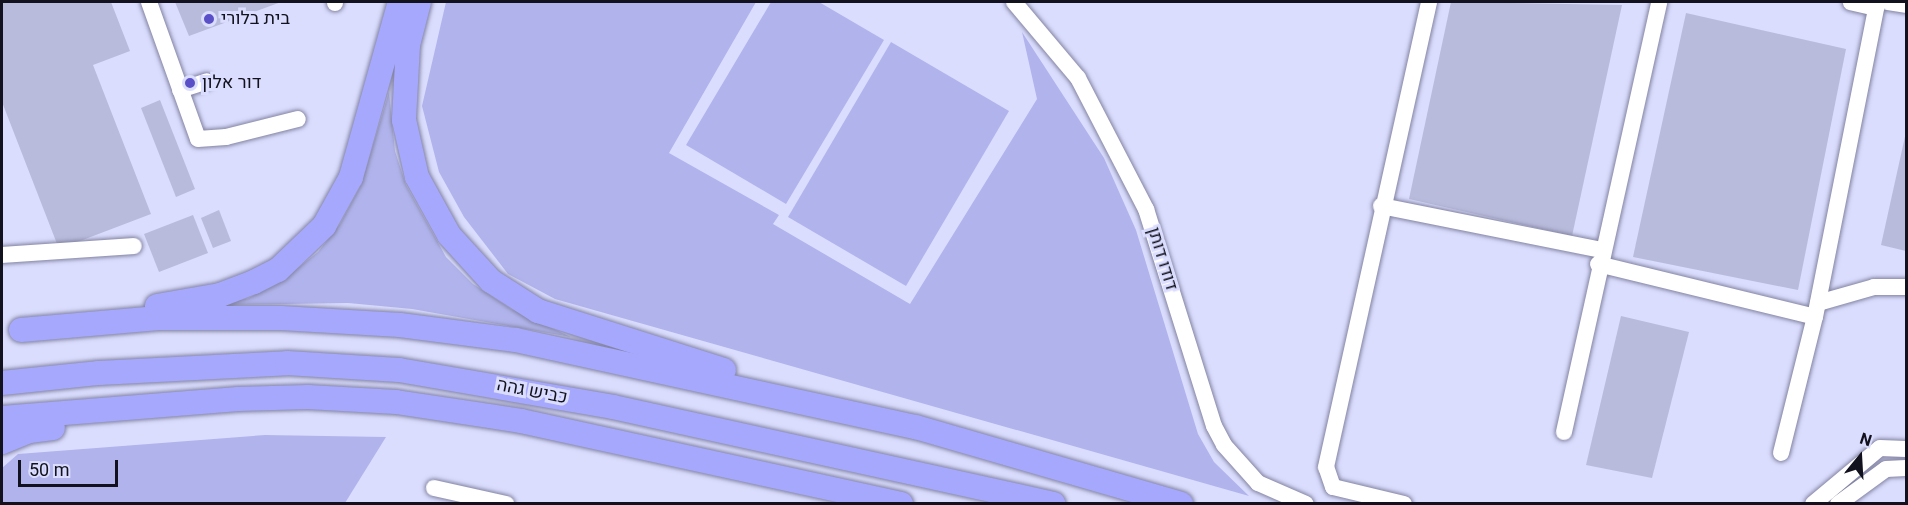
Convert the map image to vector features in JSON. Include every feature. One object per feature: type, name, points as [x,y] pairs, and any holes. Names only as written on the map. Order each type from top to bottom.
[{"type":"highway","points":[[11,332],[220,295],[278,270],[304,249],[324,226],[351,177],[400,2]]},
{"type":"highway","points":[[419,2],[408,45],[404,87],[408,146],[430,207],[449,234],[491,281],[538,311],[567,322],[1181,504]]},
{"type":"highway","points":[[11,332],[206,316],[400,325],[559,348],[916,427]]},
{"type":"highway","name":"כביש גהה","points":[[2,383],[243,365],[399,370],[613,407],[1053,504]]},
{"type":"highway","name":"כביש גהה","points":[[2,418],[238,399],[319,397],[443,407],[901,504]]},
{"type":"highway","points":[[2,442],[29,431],[238,399]]},
{"type":"street","points":[[149,2],[198,139],[226,137],[298,119]]},
{"type":"street","name":"דודו דותן","points":[[1014,2],[1078,78],[1146,210],[1214,426],[1224,445],[1258,483],[1306,504]]},
{"type":"street","points":[[1404,504],[1333,487],[1326,467],[1429,2]]},
{"type":"street","points":[[1564,432],[1600,257],[1659,2]]},
{"type":"street","points":[[1851,2],[1906,5]]},
{"type":"street","points":[[1781,453],[1817,310],[1883,4]]},
{"type":"street","points":[[179,87],[206,78]]},
{"type":"street","points":[[1382,206],[1817,310],[1874,287],[1906,286]]},
{"type":"street","points":[[2,255],[134,246]]},
{"type":"street","points":[[1813,504],[1880,448],[1906,449]]},
{"type":"street","points":[[1838,504],[1886,469],[1906,468]]},
{"type":"street","points":[[434,488],[506,504]]},
{"type":"shaded area","points":[[446,2],[756,2],[669,153],[779,215],[773,224],[910,304],[1037,99],[1022,32],[1104,158],[1136,230],[1198,434],[1214,462],[1249,496],[555,299],[508,274],[464,217],[439,172],[422,106]]},
{"type":"shaded area","points":[[771,2],[819,2],[884,40],[786,204],[686,145]]},
{"type":"shaded area","points":[[891,42],[1009,111],[906,286],[788,217]]},
{"type":"shaded area","points":[[389,92],[395,151],[406,185],[446,257],[473,284],[511,309],[571,337],[412,309],[348,303],[219,305],[249,298],[289,275],[318,252],[340,224],[361,185]]},
{"type":"shaded area","points":[[265,435],[386,437],[345,503],[2,503],[2,468],[18,454]]},
{"type":"building","points":[[2,2],[111,2],[130,51],[93,65],[151,214],[59,249],[2,102]]},
{"type":"building","name":"בית בלורי","points":[[175,2],[281,2],[189,36]]},
{"type":"building","points":[[1451,2],[1622,5],[1572,236],[1409,199]]},
{"type":"building","points":[[1686,13],[1846,49],[1798,290],[1633,257]]},
{"type":"building","points":[[160,100],[195,189],[176,197],[141,108]]},
{"type":"building","points":[[1906,132],[1906,251],[1881,245]]},
{"type":"building","points":[[219,210],[231,241],[213,248],[201,218]]},
{"type":"building","points":[[193,215],[208,253],[159,272],[144,234]]},
{"type":"building","points":[[1621,316],[1689,332],[1652,478],[1586,465]]},
{"type":"place","name":"בית בלורי","points":[[209,19]]},
{"type":"place","name":"דור אלון","points":[[190,83]]}]
